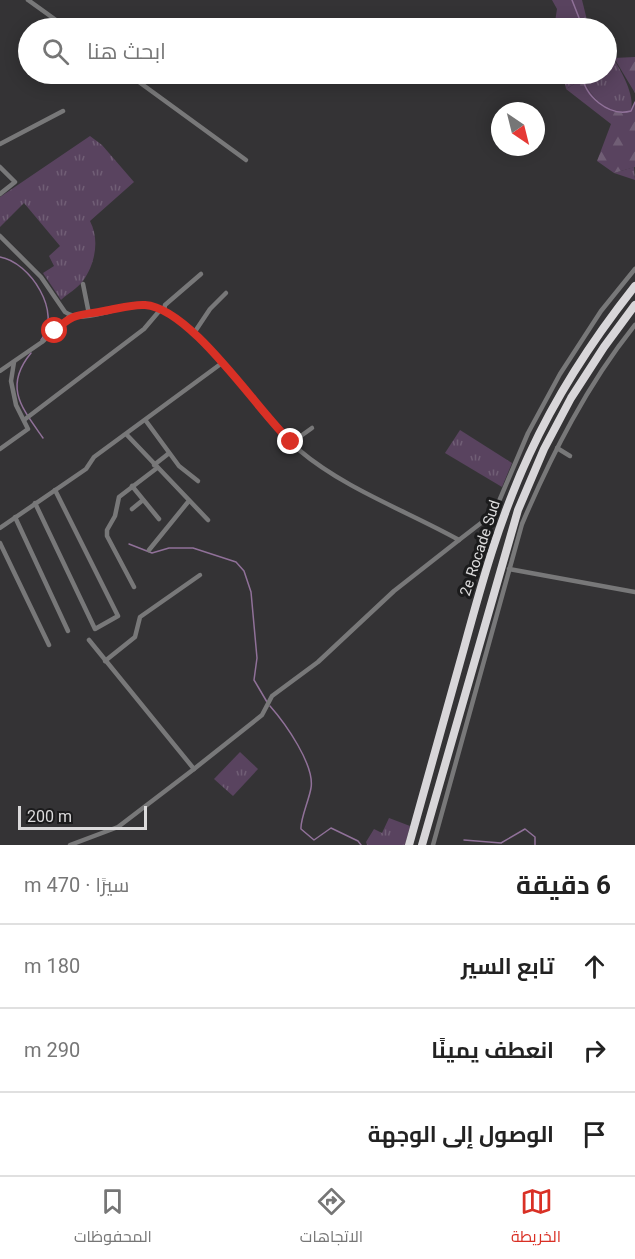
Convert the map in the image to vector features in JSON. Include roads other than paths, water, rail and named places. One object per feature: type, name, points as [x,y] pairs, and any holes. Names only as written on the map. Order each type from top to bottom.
[{"type":"highway","name":"2e Rocade Sud","points":[[409,845],[486,567],[511,496],[541,429],[570,377],[589,347],[635,286]]},
{"type":"highway","name":"2e Rocade Sud","points":[[422,845],[518,510],[544,449],[571,398],[635,304]]},
{"type":"street","points":[[28,0],[53,18]]},
{"type":"street","points":[[142,84],[246,160]]},
{"type":"street","points":[[0,144],[63,111]]},
{"type":"street","points":[[0,166],[15,182],[0,194]]},
{"type":"street","points":[[0,236],[42,277],[70,316]]},
{"type":"street","points":[[70,845],[118,827],[194,769],[266,710],[272,696],[332,649],[394,591],[494,513],[523,444],[560,374],[601,311],[635,269]]},
{"type":"street","points":[[24,420],[144,329],[163,310],[165,304],[201,274]]},
{"type":"street","points":[[83,284],[89,314]]},
{"type":"street","points":[[194,333],[215,303],[226,293]]},
{"type":"street","points":[[0,371],[42,342],[70,316],[135,305],[147,305],[163,310],[194,333],[291,442],[325,469],[459,540]]},
{"type":"street","points":[[433,845],[522,524],[557,448],[589,390],[635,325]]},
{"type":"street","points":[[0,449],[28,429],[16,405],[10,381],[14,362]]},
{"type":"street","points":[[0,528],[86,469],[94,457],[127,435],[222,363]]},
{"type":"street","points":[[146,421],[168,454],[198,481]]},
{"type":"street","points":[[291,442],[312,428]]},
{"type":"street","points":[[127,435],[188,502],[208,520]]},
{"type":"street","points":[[557,448],[570,456]]},
{"type":"street","points":[[134,587],[106,533],[115,516],[118,499],[168,454]]},
{"type":"street","points":[[132,486],[159,519]]},
{"type":"street","points":[[35,502],[95,628],[118,616],[56,490]]},
{"type":"street","points":[[132,509],[143,500]]},
{"type":"street","points":[[149,550],[188,502]]},
{"type":"street","points":[[15,517],[68,631]]},
{"type":"street","points":[[0,543],[49,645]]},
{"type":"street","points":[[509,569],[635,592]]},
{"type":"street","points":[[105,661],[135,637],[140,617],[200,575]]},
{"type":"street","points":[[88,640],[194,769]]},
{"type":"waterway","points":[[572,0],[579,18]]},
{"type":"waterway","points":[[585,84],[587,90],[599,103],[614,111],[631,111],[635,102]]},
{"type":"waterway","points":[[0,257],[22,268],[40,290],[46,303],[48,316],[47,329],[41,340]]},
{"type":"waterway","points":[[31,353],[18,376],[17,387],[28,417],[43,438]]},
{"type":"waterway","points":[[129,544],[152,553],[169,548],[193,548],[236,562],[244,571],[251,592],[257,658],[254,680],[267,702]]},
{"type":"waterway","points":[[270,706],[298,745],[311,779],[301,829],[314,840],[331,828],[358,841],[361,845]]},
{"type":"waterway","points":[[464,840],[501,843],[525,829],[535,837],[535,845]]}]
